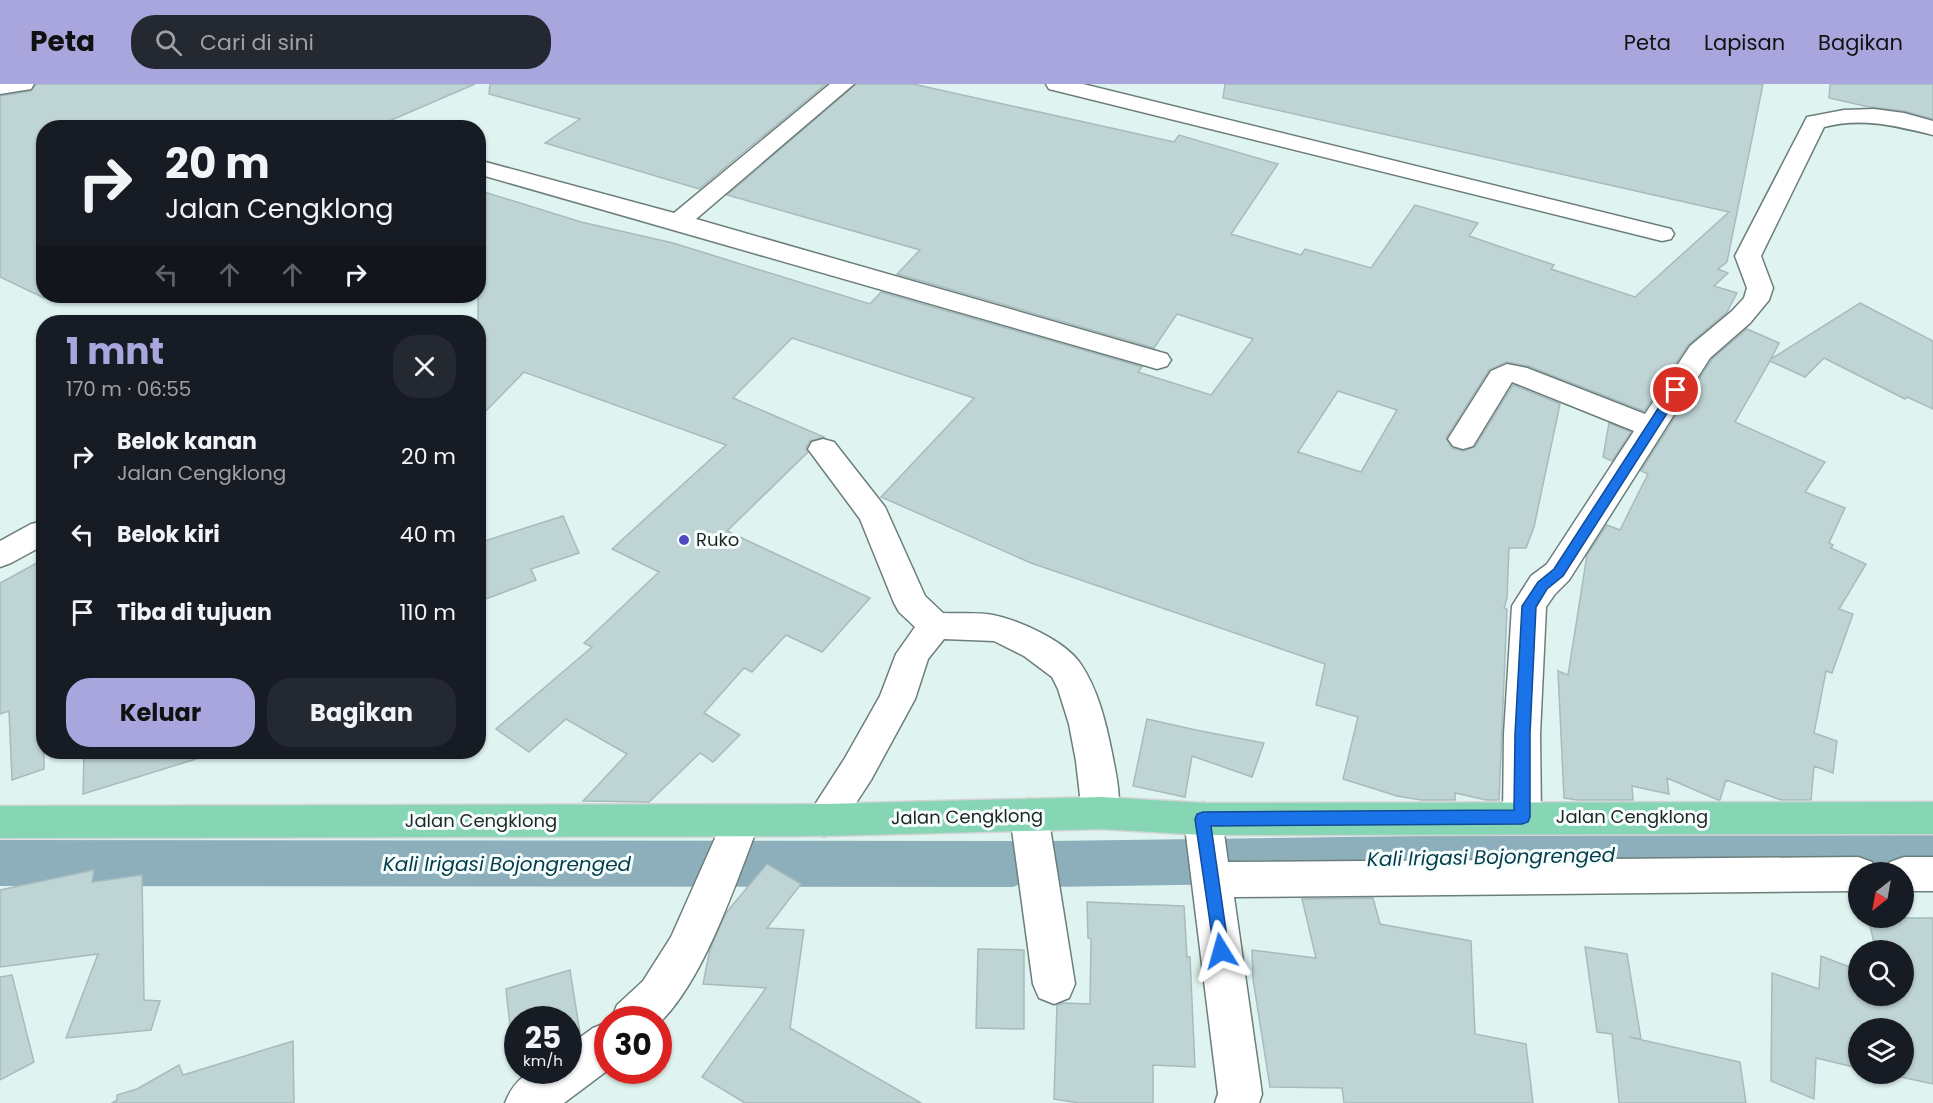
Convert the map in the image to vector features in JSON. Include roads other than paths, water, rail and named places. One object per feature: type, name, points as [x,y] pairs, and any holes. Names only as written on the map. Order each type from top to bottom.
[{"type":"main road","name":"Jalan Cengklong","points":[[0,822],[729,849],[824,820],[1101,813],[1207,849],[1522,817],[1933,818]]},
{"type":"street","points":[[0,88],[23,84]]},
{"type":"street","points":[[678,222],[843,84]]},
{"type":"street","points":[[1057,84],[1166,100],[1662,234]]},
{"type":"street","points":[[1522,817],[1522,734],[1529,606],[1543,585],[1558,572],[1700,352],[1741,317],[1756,300],[1760,288],[1748,256],[1815,122],[1834,116],[1890,117],[1933,128]]},
{"type":"street","points":[[486,169],[678,222],[1156,360]]},
{"type":"street","points":[[1463,440],[1501,377],[1507,373],[1517,374],[1651,426]]},
{"type":"street","points":[[823,449],[874,515],[911,603],[935,626],[996,628],[1048,655],[1068,672],[1086,720],[1098,778],[1101,813]]},
{"type":"street","points":[[0,555],[36,535]]},
{"type":"street","points":[[824,820],[858,769],[897,699],[913,654],[935,626]]},
{"type":"street","points":[[1029,815],[1054,984]]},
{"type":"street","points":[[647,1006],[660,993],[683,954],[729,849]]},
{"type":"street","points":[[1237,1103],[1240,1094],[1207,849],[1848,874]]},
{"type":"street","points":[[1914,874],[1933,874]]},
{"type":"street","points":[[527,1103],[594,1053]]},
{"type":"waterway","name":"Kali Irigasi Bojongrenged","points":[[1049,864],[1933,851]]},
{"type":"waterway","name":"Kali Irigasi Bojongrenged","points":[[0,863],[1013,864]]},
{"type":"place","name":"Ruko","points":[[684,540]]}]
